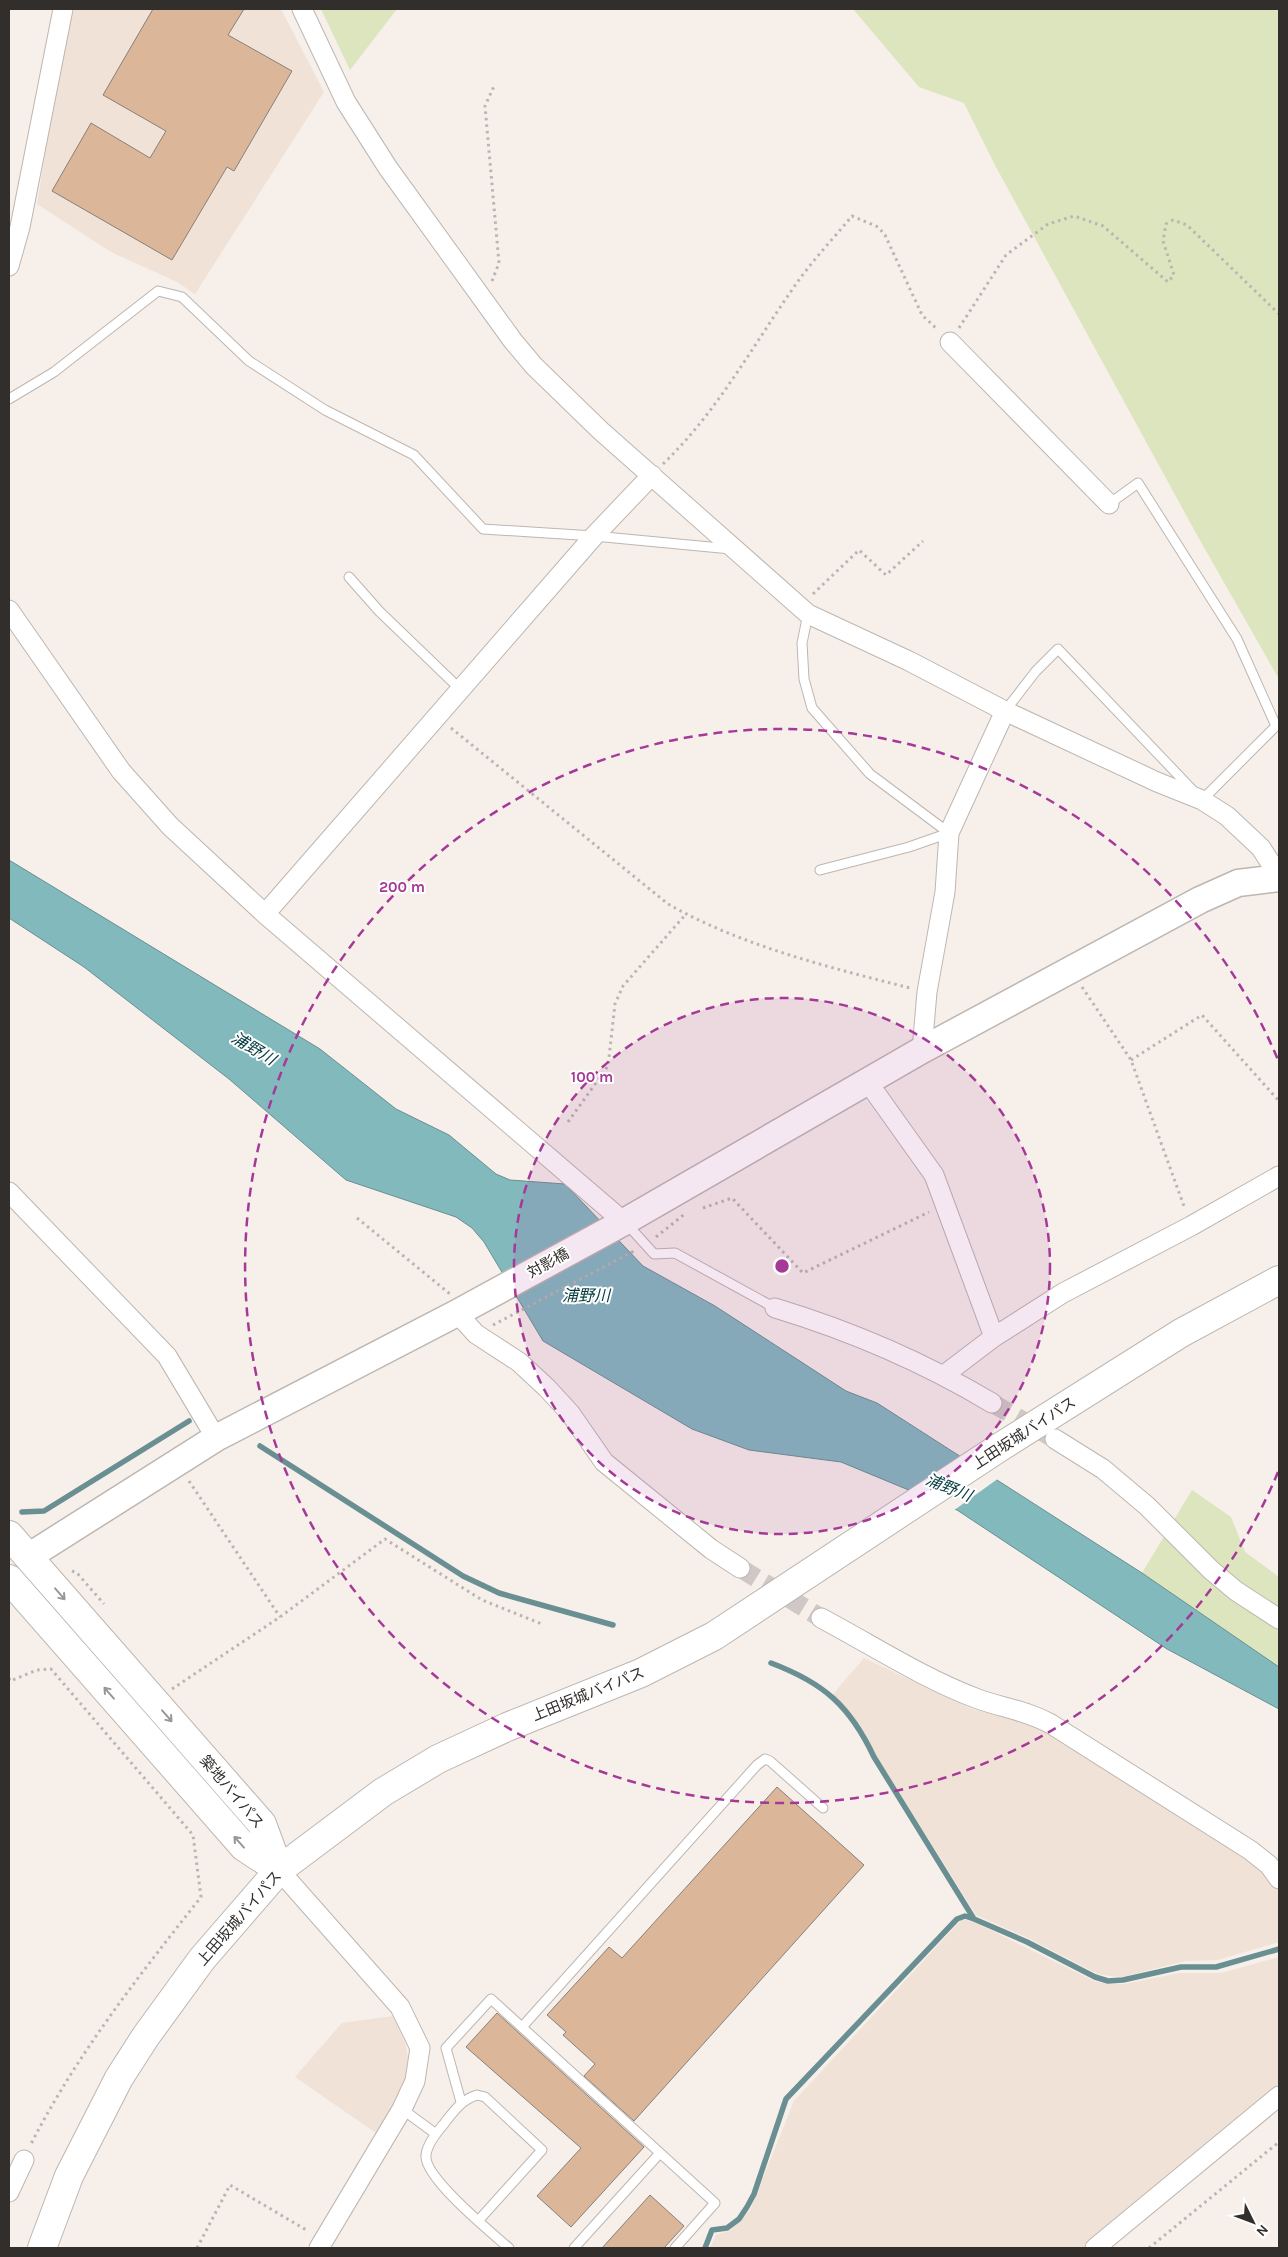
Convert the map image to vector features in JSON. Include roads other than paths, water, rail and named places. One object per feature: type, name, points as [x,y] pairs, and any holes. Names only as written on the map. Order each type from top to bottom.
[{"type":"highway","name":"上田坂城バイパス","points":[[42,2248],[69,2176],[119,2078],[146,2036],[202,1959],[279,1870],[383,1792],[438,1759],[507,1727],[642,1673],[681,1655],[721,1632],[998,1449],[1180,1333],[1279,1280]]},
{"type":"highway","name":"築地バイパス","points":[[9,1534],[262,1824],[279,1870]]},
{"type":"highway","name":"築地バイパス","points":[[9,1579],[244,1848],[279,1870]]},
{"type":"street","points":[[9,266],[20,227],[63,9]]},
{"type":"street","points":[[302,9],[346,102],[388,168],[484,303],[534,366],[601,431],[804,610],[909,661],[1005,711],[1157,782],[1202,800],[1227,816],[1261,848],[1279,877]]},
{"type":"street","points":[[950,342],[1108,504]]},
{"type":"street","points":[[265,914],[594,536],[652,475]]},
{"type":"street","points":[[9,610],[121,771],[170,826],[265,914],[619,1224]]},
{"type":"street","points":[[922,1050],[927,992],[945,892],[949,834],[1005,711]]},
{"type":"street","name":"対影橋","points":[[28,1557],[216,1438],[467,1307],[619,1224],[867,1081],[1069,970],[1200,900],[1238,883],[1279,877]]},
{"type":"street","points":[[867,1081],[934,1176],[994,1337]]},
{"type":"street","points":[[944,1374],[994,1337],[1063,1293],[1191,1226],[1279,1176]]},
{"type":"street","points":[[9,1192],[167,1356],[216,1438]]},
{"type":"street","points":[[467,1307],[476,1334],[519,1362],[547,1388],[570,1413],[604,1462],[711,1549],[740,1568]]},
{"type":"street","points":[[776,1308],[825,1324],[944,1374],[992,1403]]},
{"type":"street","points":[[1055,1439],[1103,1470],[1147,1506],[1211,1570],[1236,1591],[1279,1619]]},
{"type":"street","points":[[821,1618],[943,1683],[978,1699],[1028,1713],[1051,1724],[1250,1850],[1269,1865],[1279,1879]]},
{"type":"street","points":[[279,1870],[400,2006],[420,2048],[415,2081],[402,2109],[321,2245]]},
{"type":"street","points":[[1095,2248],[1279,2096]]},
{"type":"street","points":[[9,2192],[24,2160]]},
{"type":"lane","points":[[9,400],[54,372],[158,291],[182,297],[249,361],[325,410],[414,455],[483,530],[594,536],[737,549]]},
{"type":"lane","points":[[1005,711],[1036,671],[1058,649],[1202,800],[1276,726],[1237,639],[1138,483],[1108,504]]},
{"type":"lane","points":[[349,577],[379,610],[461,690]]},
{"type":"lane","points":[[804,610],[802,643],[804,680],[812,708],[870,774],[949,834]]},
{"type":"lane","points":[[820,870],[909,847],[949,834]]},
{"type":"lane","points":[[619,1224],[654,1254],[675,1253],[776,1308]]},
{"type":"lane","points":[[522,2028],[757,1765],[765,1759],[770,1761],[823,1808]]},
{"type":"lane","points":[[461,2102],[446,2048],[490,1999],[715,2203],[675,2248]]},
{"type":"lane","points":[[478,2221],[542,2150],[485,2097],[477,2095],[461,2102],[436,2134],[426,2155],[428,2168],[436,2180],[478,2221],[509,2248]]},
{"type":"lane","points":[[402,2109],[436,2134]]},
{"type":"lane","points":[[574,2248],[660,2153]]},
{"type":"water","name":"浦野川","points":[[9,860],[320,1049],[396,1109],[449,1135],[496,1174],[510,1180],[565,1184],[643,1266],[715,1306],[846,1391],[877,1403],[1142,1573],[1279,1667],[1279,1709],[1167,1649],[957,1510],[841,1462],[749,1450],[692,1429],[543,1341],[484,1242],[472,1228],[456,1217],[346,1180],[229,1079],[84,967],[9,918]]},
{"type":"waterway","points":[[22,1512],[44,1511],[189,1421]]},
{"type":"waterway","points":[[260,1446],[463,1576],[499,1593],[613,1625]]},
{"type":"waterway","points":[[771,1663],[821,1688],[845,1710],[865,1739],[874,1757],[974,1919],[1027,1942],[1095,1977],[1108,1981],[1123,1980],[1181,1967],[1216,1967],[1279,1949]]},
{"type":"waterway","points":[[705,2248],[712,2230],[727,2228],[739,2219],[747,2207],[754,2194],[786,2099],[957,1919],[965,1916],[974,1919]]},
{"type":"tunnel","points":[[992,1403],[1055,1439]]},
{"type":"tunnel","points":[[740,1568],[821,1618]]}]
